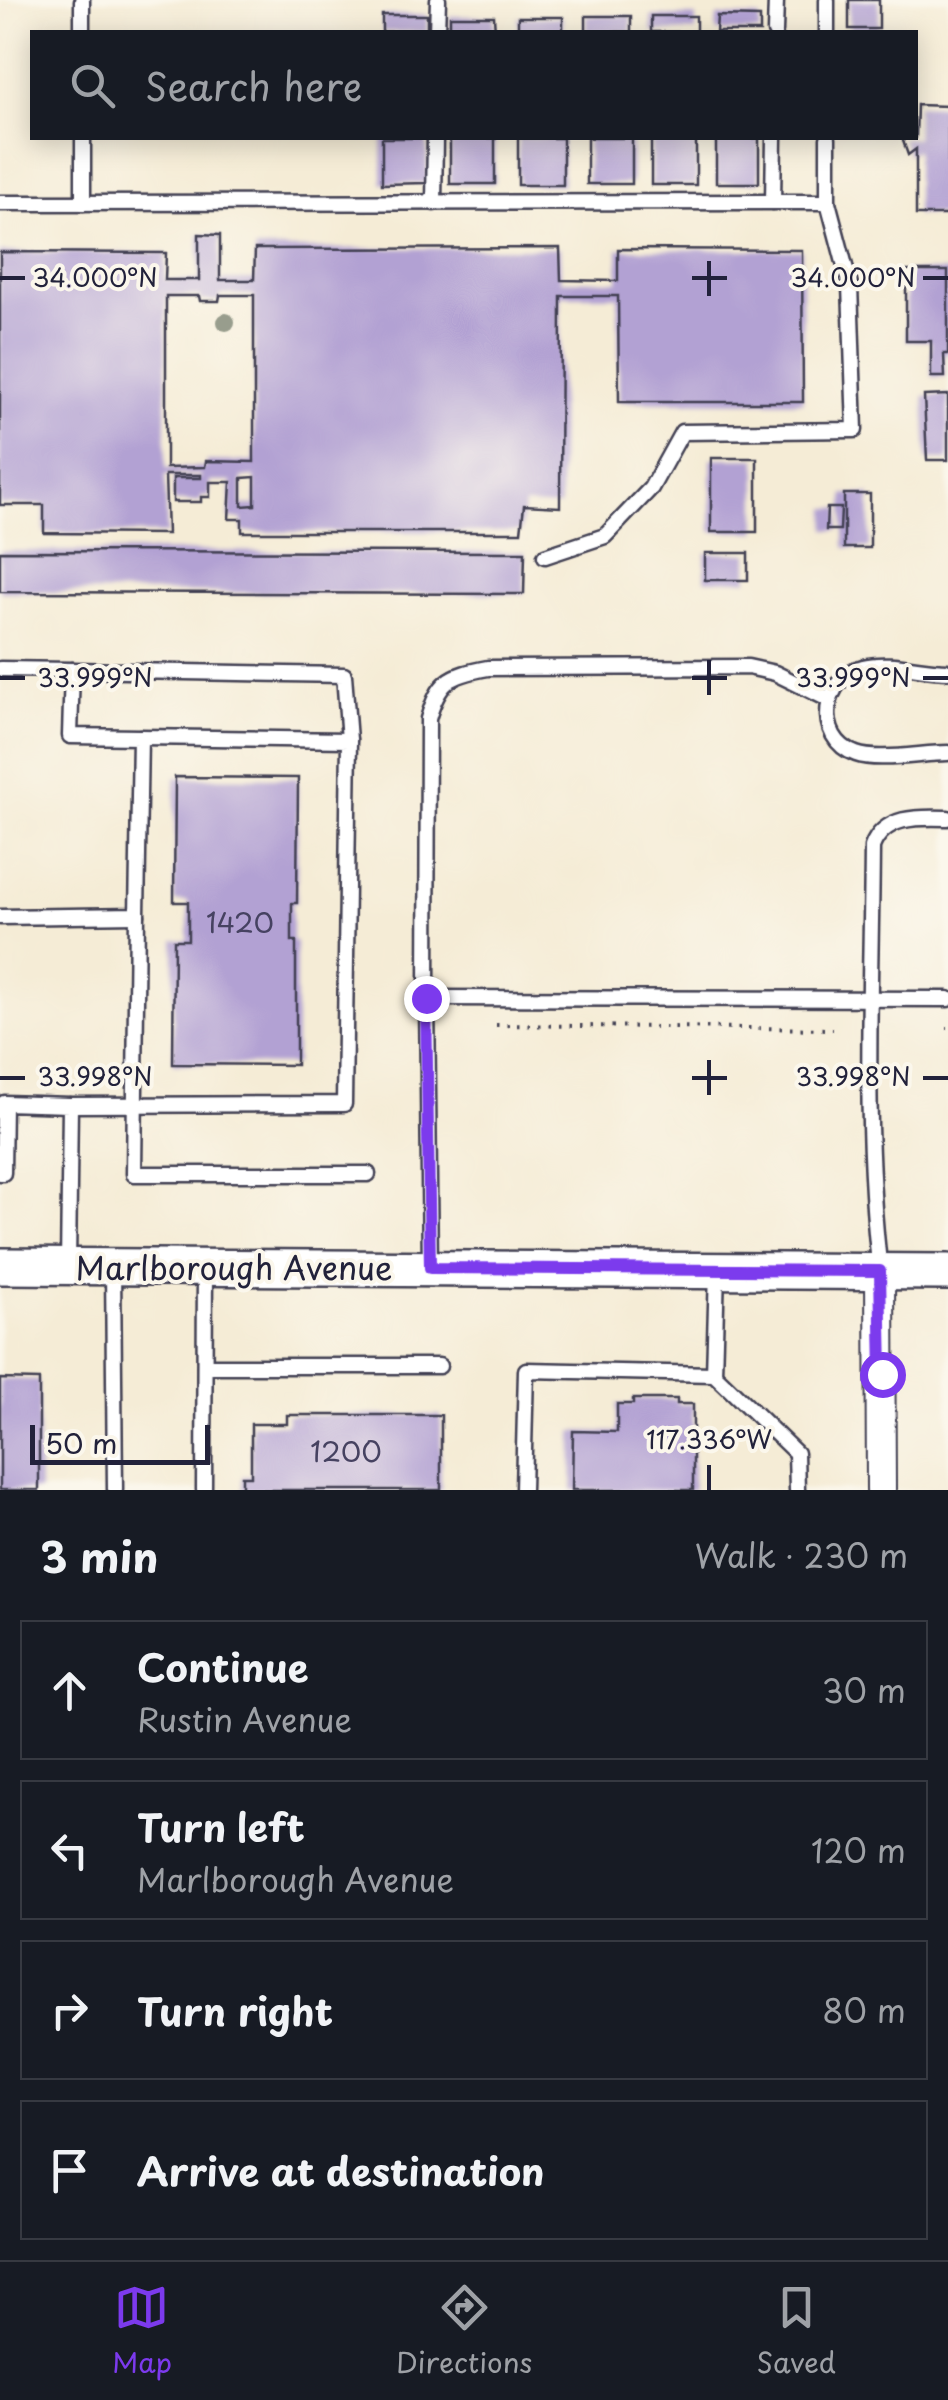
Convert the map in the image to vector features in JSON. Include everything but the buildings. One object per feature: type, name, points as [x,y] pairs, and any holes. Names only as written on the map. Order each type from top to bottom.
[{"type":"street","name":"Marlborough Avenue","points":[[0,1266],[948,1272]]},
{"type":"street","points":[[880,1271],[881,1490]]},
{"type":"lane","points":[[82,0],[82,30]]},
{"type":"lane","points":[[437,30],[438,0]]},
{"type":"lane","points":[[776,0],[776,30]]},
{"type":"lane","points":[[826,0],[827,30]]},
{"type":"lane","points":[[82,140],[82,203]]},
{"type":"lane","points":[[434,203],[435,140]]},
{"type":"lane","points":[[773,202],[774,140]]},
{"type":"lane","points":[[546,556],[605,536],[651,488],[682,432],[855,430],[850,284],[828,202],[828,140]]},
{"type":"lane","points":[[0,203],[828,202]]},
{"type":"lane","points":[[430,1268],[426,998],[428,720],[436,693],[446,681],[463,672],[515,666],[748,667],[775,673],[828,699]]},
{"type":"lane","points":[[948,670],[864,666],[844,677],[828,699],[827,713],[835,738],[857,755],[948,753]]},
{"type":"lane","points":[[0,669],[344,675],[349,740],[344,1104],[4,1103],[0,1173]]},
{"type":"lane","points":[[72,670],[70,736],[349,740]]},
{"type":"lane","points":[[140,737],[134,1174],[368,1174]]},
{"type":"lane","points":[[880,1271],[874,1228],[872,847],[876,837],[892,823],[917,817],[948,818]]},
{"type":"lane","points":[[0,917],[137,915]]},
{"type":"lane","points":[[426,998],[948,1000]]},
{"type":"lane","points":[[68,1266],[70,1105]]},
{"type":"lane","points":[[113,1266],[115,1490]]},
{"type":"lane","points":[[204,1490],[206,1266]]},
{"type":"lane","points":[[714,1374],[717,1270]]},
{"type":"lane","points":[[205,1366],[439,1366]]},
{"type":"lane","points":[[523,1490],[526,1370],[714,1374],[796,1454],[797,1490]]},
{"type":"path","points":[[496,1025],[833,1028]]},
{"type":"route","points":[[426,998],[430,1268],[880,1271],[882,1374]]}]
